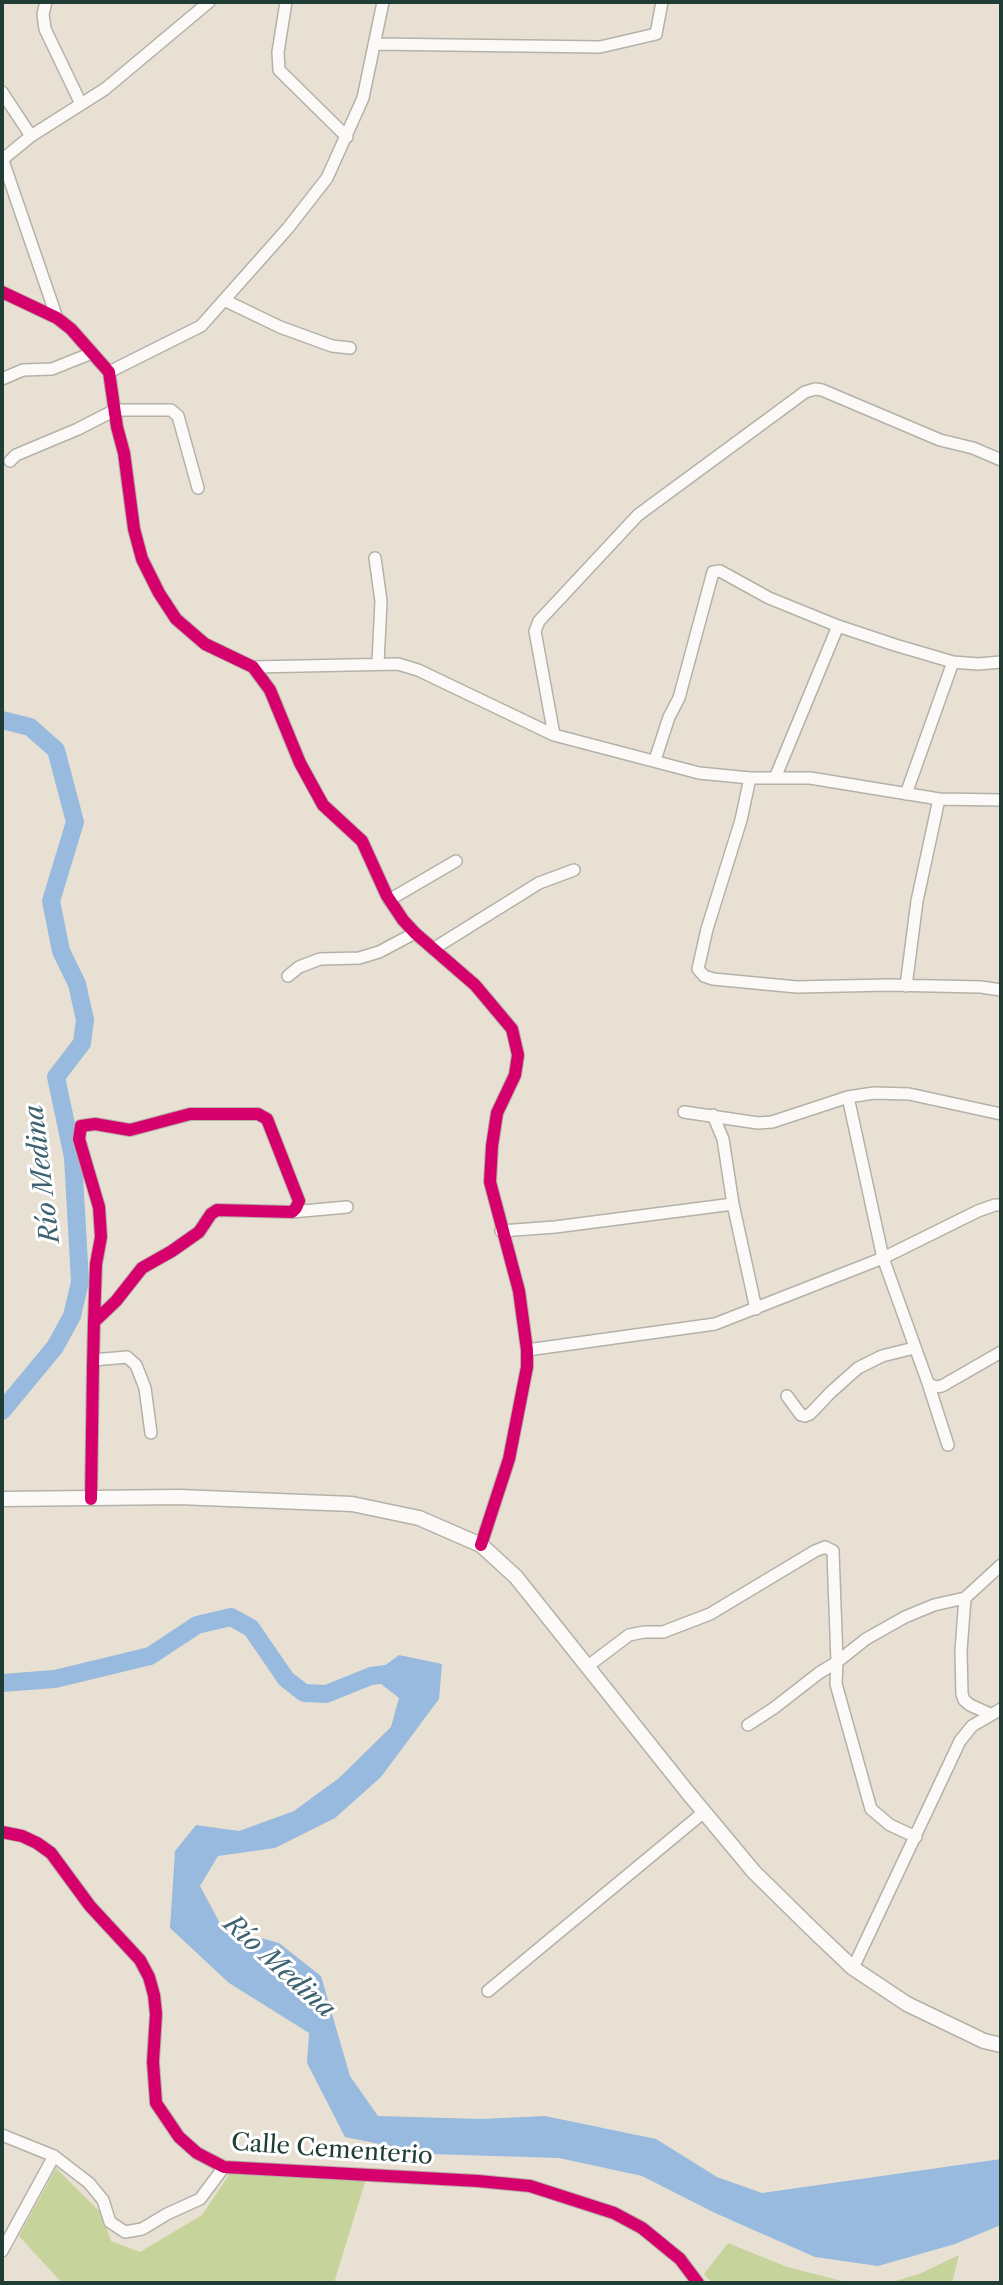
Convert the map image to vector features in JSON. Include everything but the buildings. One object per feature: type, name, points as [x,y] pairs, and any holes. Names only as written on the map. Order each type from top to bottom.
[{"type":"main road","points":[[2,1499],[179,1497],[352,1504],[419,1518],[481,1545],[516,1577],[754,1872],[853,1968],[917,2009],[984,2041],[1001,2045]]},
{"type":"street","points":[[46,2],[43,14],[45,29],[81,104]]},
{"type":"street","points":[[57,318],[2,159],[31,136],[105,89],[209,2]]},
{"type":"street","points":[[286,2],[278,52],[279,70],[347,137]]},
{"type":"street","points":[[109,372],[201,326],[288,228],[327,178],[363,98],[383,2]]},
{"type":"street","points":[[374,44],[614,45],[656,34],[662,2]]},
{"type":"street","points":[[2,92],[31,136]]},
{"type":"street","points":[[2,292],[57,318],[71,329],[109,372],[134,529],[142,559],[176,619],[205,644],[253,667],[398,664],[418,670],[554,735],[699,773],[750,778],[810,778],[939,799],[1001,800]]},
{"type":"street","points":[[224,300],[280,327],[332,346],[350,348]]},
{"type":"street","points":[[2,379],[23,370],[52,369],[92,353]]},
{"type":"street","points":[[554,735],[535,631],[539,621],[638,515],[805,392],[822,390],[940,440],[973,448],[1001,460]]},
{"type":"street","points":[[10,461],[16,455],[115,410],[171,410],[178,416],[198,488]]},
{"type":"street","points":[[375,558],[381,601],[378,663]]},
{"type":"street","points":[[655,760],[669,717],[679,698],[713,572],[720,571],[769,598],[838,626],[953,662],[1001,662]]},
{"type":"street","points":[[775,778],[838,626]]},
{"type":"street","points":[[906,794],[953,662]]},
{"type":"street","points":[[253,667],[270,690],[300,763],[323,805],[362,841],[389,900],[415,933],[475,985],[512,1029],[518,1055],[515,1075],[497,1113],[490,1182],[519,1291],[527,1367],[509,1459],[481,1545]]},
{"type":"street","points":[[750,778],[741,820],[707,929],[698,969],[704,976],[797,987],[981,987],[1001,990]]},
{"type":"street","points":[[906,986],[917,901],[939,799]]},
{"type":"street","points":[[389,900],[456,861]]},
{"type":"street","points":[[433,949],[539,883],[574,870]]},
{"type":"street","points":[[288,976],[299,967],[320,959],[359,958],[379,952],[415,933]]},
{"type":"street","points":[[684,1112],[758,1123],[772,1122],[848,1097],[874,1093],[909,1094],[1001,1114]]},
{"type":"street","points":[[848,1097],[883,1258],[948,1445]]},
{"type":"street","points":[[91,1499],[96,1264],[101,1237],[99,1207],[79,1139],[81,1126],[95,1124],[130,1130],[190,1114],[258,1114],[267,1119],[299,1201],[292,1212]]},
{"type":"street","points":[[713,1115],[723,1139],[733,1204],[756,1309]]},
{"type":"street","points":[[501,1231],[733,1204]]},
{"type":"street","points":[[527,1350],[715,1324],[883,1258],[978,1211],[1001,1205]]},
{"type":"street","points":[[94,1322],[116,1301],[142,1268],[199,1232],[217,1210],[292,1212],[347,1207]]},
{"type":"street","points":[[787,1396],[805,1416],[858,1368],[882,1356],[914,1348]]},
{"type":"street","points":[[928,1383],[935,1387],[942,1386],[1001,1352]]},
{"type":"street","points":[[93,1360],[127,1357],[136,1365],[145,1388],[151,1433]]},
{"type":"street","points":[[588,1666],[629,1635],[663,1632],[710,1614],[815,1551],[825,1547],[833,1551],[836,1684],[871,1809],[890,1825],[916,1837]]},
{"type":"street","points":[[748,1725],[866,1639],[905,1617],[934,1605],[965,1598],[1001,1565]]},
{"type":"street","points":[[965,1598],[962,1694],[970,1705],[995,1712]]},
{"type":"street","points":[[853,1968],[960,1741],[972,1726],[995,1712]]},
{"type":"street","points":[[488,1991],[704,1812]]},
{"type":"street","name":"Calle Cementerio","points":[[2,1832],[22,1836],[51,1853],[90,1906],[140,1960],[154,1995],[156,2103],[179,2137],[197,2153],[224,2167],[530,2186],[614,2213],[642,2228],[680,2259],[698,2283]]},
{"type":"street","points":[[2,2135],[54,2156],[89,2183],[103,2200],[106,2217],[114,2227],[131,2233],[200,2199],[224,2167]]},
{"type":"street","points":[[3,2249],[54,2156]]},
{"type":"green space","points":[[56,2168],[102,2214],[111,2241],[140,2252],[202,2215],[231,2172],[366,2179],[334,2283],[62,2283],[19,2236]]},
{"type":"green space","points":[[728,2243],[787,2267],[850,2283],[712,2283],[704,2274]]},
{"type":"green space","points":[[959,2255],[952,2283],[889,2283],[919,2274]]},
{"type":"water","points":[[399,1655],[442,1664],[439,1699],[381,1777],[335,1818],[275,1848],[218,1856],[200,1886],[222,1927],[279,1943],[321,1976],[350,2076],[378,2116],[482,2119],[545,2116],[656,2139],[717,2177],[762,2193],[1001,2159],[1001,2225],[955,2244],[878,2266],[815,2257],[715,2213],[642,2176],[559,2158],[429,2154],[345,2137],[307,2063],[309,2033],[229,1983],[170,1928],[175,1851],[196,1825],[239,1831],[294,1811],[339,1778],[391,1727],[399,1698],[371,1676]]},
{"type":"waterway","name":"Río Medina","points":[[2,720],[30,727],[56,750],[75,822],[51,901],[61,951],[77,984],[85,1020],[82,1043],[56,1077],[73,1157],[80,1282],[72,1316],[55,1347],[2,1411]]},
{"type":"waterway","name":"Río Medina","points":[[2,1683],[55,1679],[150,1656],[197,1625],[231,1617],[251,1628],[286,1679],[304,1693],[326,1694],[371,1676],[393,1673]]},
{"type":"cycle path","points":[[2,292],[57,318],[71,329],[109,372],[134,529],[142,559],[176,619],[205,644],[253,667],[270,690],[300,763],[323,805],[362,841],[387,896],[403,920],[475,985],[512,1029],[518,1055],[515,1075],[497,1113],[490,1182],[519,1291],[527,1367],[509,1459],[481,1545]]},
{"type":"cycle path","points":[[91,1499],[93,1365],[94,1322],[96,1264],[101,1237],[99,1207],[79,1139],[81,1126],[95,1124],[130,1130],[190,1114],[258,1114],[267,1119],[299,1201],[296,1208],[292,1212],[217,1210],[199,1232],[142,1268],[116,1301],[94,1322]]},
{"type":"cycle path","points":[[2,1832],[22,1836],[51,1853],[90,1906],[140,1960],[154,1995],[156,2103],[179,2137],[197,2153],[224,2167],[530,2186],[614,2213],[642,2228],[680,2259],[698,2283]]}]
